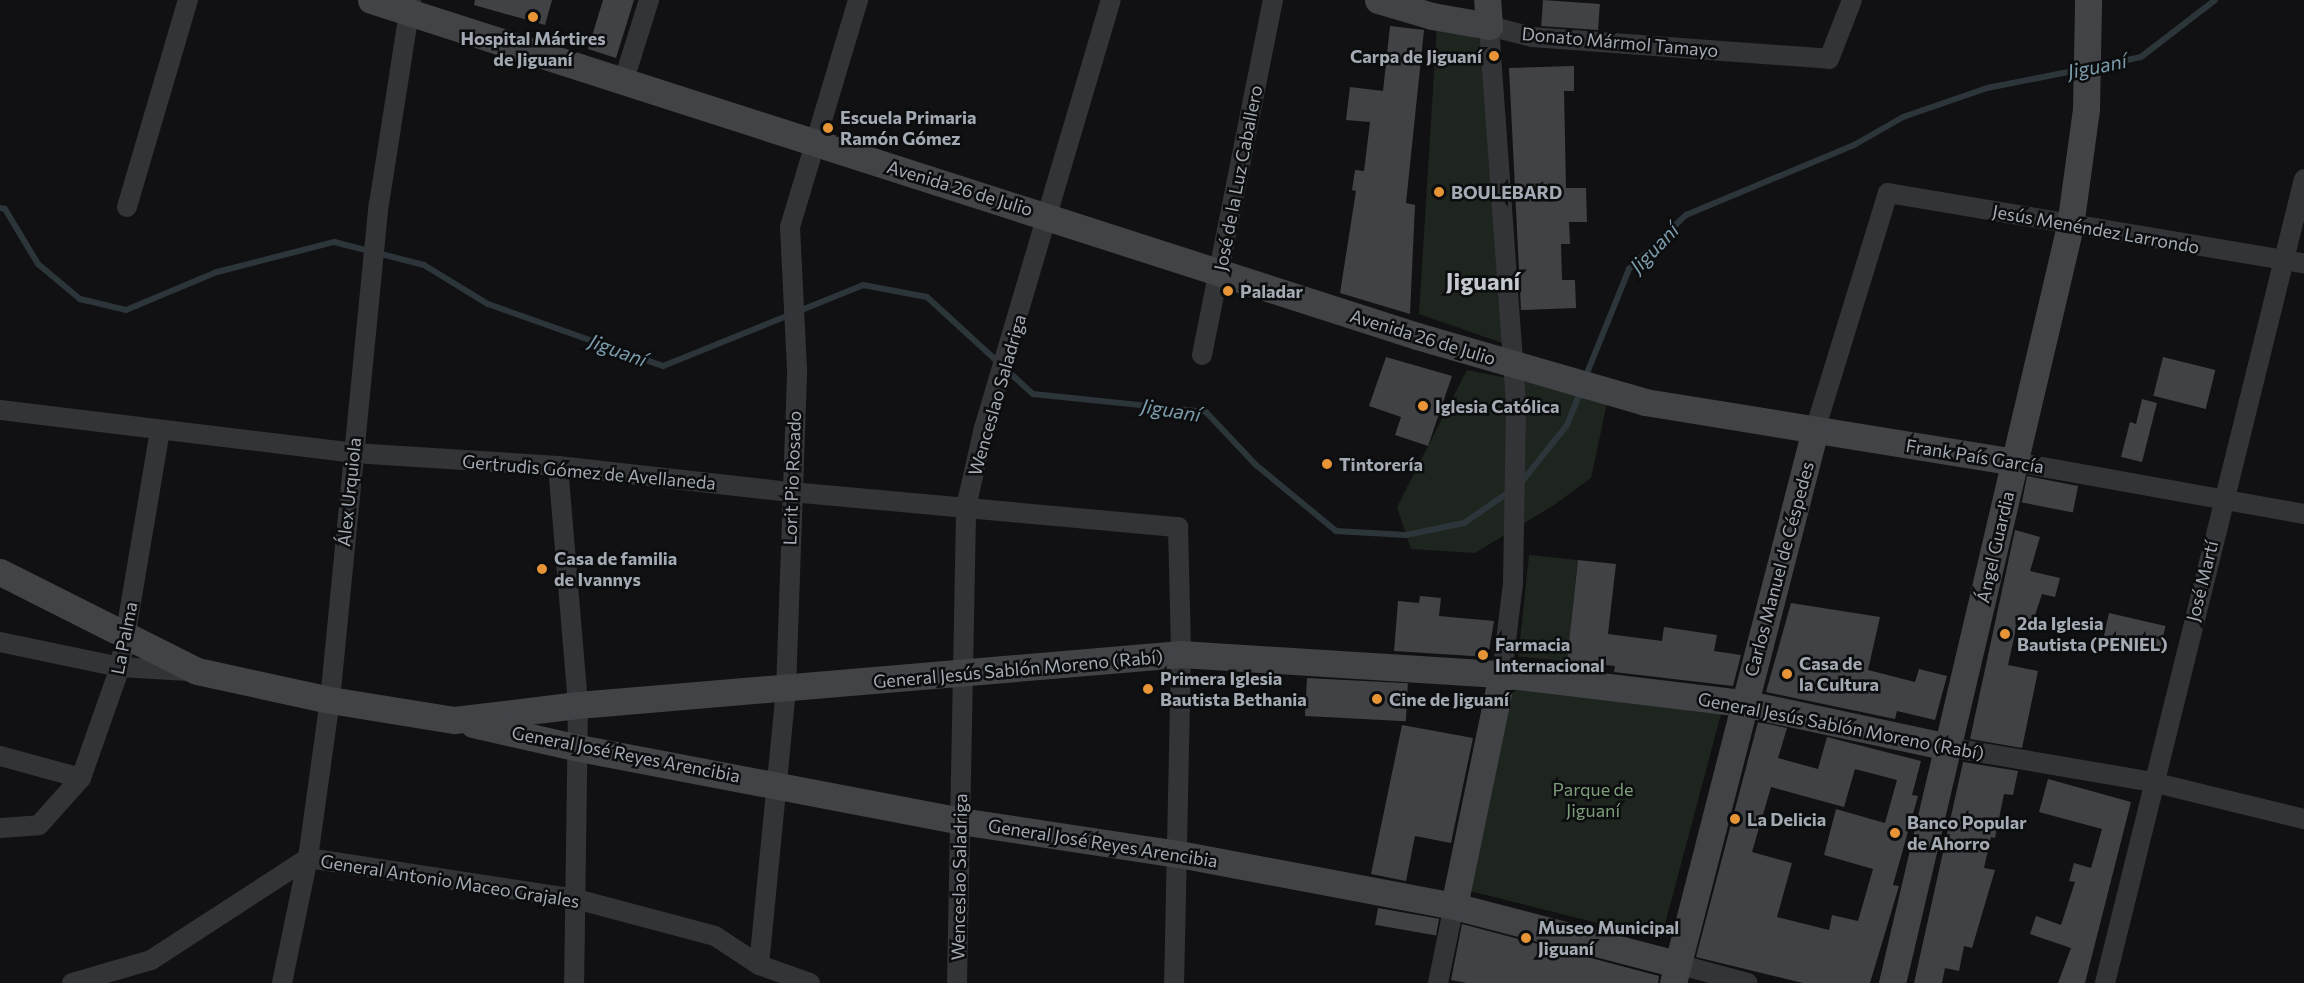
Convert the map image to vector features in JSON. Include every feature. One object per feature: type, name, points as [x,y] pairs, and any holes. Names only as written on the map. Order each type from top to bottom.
[{"type":"street","points":[[127,207],[188,0]]},
{"type":"street","name":"Avenida 26 de Julio","points":[[371,0],[409,6],[623,82],[1048,216],[1220,273],[1645,402]]},
{"type":"street","points":[[623,82],[649,0]]},
{"type":"street","name":"Lorit Pio Rosado","points":[[759,965],[780,784],[786,690],[791,492],[797,370],[790,227],[858,0]]},
{"type":"street","name":"Wenceslao Saladriga","points":[[957,983],[961,675],[966,507],[984,428],[1014,335],[1111,0]]},
{"type":"street","name":"José de la Luz Caballero","points":[[1202,355],[1273,0]]},
{"type":"street","name":"Donato Mármol Tamayo","points":[[1378,0],[1432,16],[1488,13],[1532,37],[1829,59],[1852,0]]},
{"type":"street","name":"Ángel Guardia","points":[[1892,983],[2070,226],[2086,109],[2091,38],[2088,0]]},
{"type":"street","name":"Álex Urquiola","points":[[282,983],[308,858],[330,700],[379,204],[409,6]]},
{"type":"street","points":[[1438,983],[1502,674],[1513,584],[1516,403],[1488,13]]},
{"type":"street","name":"José Martí","points":[[2105,983],[2152,782],[2304,179]]},
{"type":"street","name":"Jesús Menéndez Larrondo","points":[[1888,193],[2070,226],[2304,263]]},
{"type":"street","name":"Carlos Manuel de Céspedes","points":[[1675,973],[1815,430],[1888,193]]},
{"type":"street","name":"Frank País García","points":[[1645,402],[2015,462],[2304,514]]},
{"type":"street","name":"Gertrudis Gómez de Avellaneda","points":[[0,410],[353,453],[558,466],[791,492],[1178,527],[1181,654]]},
{"type":"street","name":"La Palma","points":[[0,828],[39,825],[81,778],[120,667],[160,431]]},
{"type":"street","points":[[558,466],[578,705],[574,983]]},
{"type":"street","name":"General Jesús Sablón Moreno (Rabí)","points":[[0,572],[125,638],[197,672],[330,700],[454,720],[578,705],[786,690],[1181,654],[1502,674],[1743,703],[1948,747],[2152,782],[2304,819]]},
{"type":"street","points":[[0,642],[120,667],[197,672]]},
{"type":"street","points":[[1174,983],[1179,854],[1181,654]]},
{"type":"street","name":"General José Reyes Arencibia","points":[[454,720],[579,748],[780,784],[960,821],[1179,854],[1454,906],[1675,973],[1748,983]]},
{"type":"street","points":[[0,756],[81,778]]},
{"type":"street","name":"General Antonio Maceo Grajales","points":[[72,983],[151,960],[308,858],[576,899],[715,936],[759,965],[810,983]]},
{"type":"green space","points":[[1437,25],[1482,40],[1511,346],[1419,314]]},
{"type":"green space","points":[[1467,370],[1556,388],[1607,403],[1591,478],[1554,505],[1475,553],[1411,549],[1397,507]]},
{"type":"green space","points":[[1529,555],[1578,560],[1567,662],[1518,656]]},
{"type":"green space","name":"Parque de Jiguaní","points":[[1512,684],[1721,714],[1661,939],[1470,891]]},
{"type":"building","name":"Hospital Mártires de Jiguaní","points":[[475,0],[552,0],[545,25],[474,5]]},
{"type":"building","points":[[603,0],[634,0],[616,58],[588,49]]},
{"type":"building","points":[[1543,0],[1600,4],[1598,30],[1541,26]]},
{"type":"building","points":[[1390,26],[1424,30],[1406,203],[1415,205],[1410,314],[1340,293],[1356,191],[1352,190],[1355,170],[1364,171],[1370,122],[1346,120],[1350,87],[1383,91]]},
{"type":"building","points":[[1574,66],[1574,91],[1564,91],[1566,188],[1586,188],[1587,222],[1569,222],[1570,244],[1561,244],[1562,280],[1575,280],[1576,308],[1521,310],[1509,68]]},
{"type":"building","points":[[1386,357],[1452,376],[1428,446],[1395,435],[1401,417],[1369,406]]},
{"type":"building","points":[[2163,357],[2215,370],[2206,409],[2153,396]]},
{"type":"building","points":[[2142,399],[2157,403],[2142,462],[2121,457],[2130,422],[2136,424]]},
{"type":"building","points":[[2027,476],[2078,486],[2073,512],[2022,503]]},
{"type":"building","points":[[2015,530],[2040,537],[2030,571],[2060,578],[2055,597],[2042,594],[2032,624],[2018,620],[2008,665],[2038,671],[2022,748],[1970,739]]},
{"type":"building","points":[[1578,560],[1616,564],[1608,634],[1662,641],[1664,627],[1717,635],[1714,651],[1741,655],[1733,686],[1614,672],[1615,666],[1567,661]]},
{"type":"building","points":[[1420,596],[1441,598],[1439,616],[1494,621],[1488,657],[1394,651],[1398,601],[1419,603]]},
{"type":"building","points":[[1791,603],[1880,617],[1868,670],[1915,682],[1919,669],[1947,676],[1935,720],[1897,711],[1895,719],[1766,692]]},
{"type":"building","points":[[2109,613],[2166,626],[2160,651],[2103,638]]},
{"type":"building","points":[[1307,678],[1408,683],[1406,721],[1305,716]]},
{"type":"building","points":[[1758,722],[1787,728],[1778,758],[1818,769],[1827,737],[1921,761],[1912,795],[1918,796],[1893,885],[1899,886],[1870,983],[1803,983],[1696,957]],"holes":[[[1855,769],[1897,780],[1885,823],[1836,809],[1824,855],[1873,869],[1858,921],[1832,915],[1829,930],[1777,917],[1792,863],[1752,852],[1771,787],[1844,807]]]},
{"type":"building","points":[[1402,725],[1473,738],[1451,843],[1415,836],[1406,881],[1371,874]]},
{"type":"building","points":[[1963,762],[2018,771],[2013,795],[2004,794],[1995,838],[1991,837],[1984,868],[1995,870],[1972,948],[1964,946],[1959,971],[1945,968],[1942,983],[1914,983]]},
{"type":"building","points":[[2048,779],[2131,802],[2085,983],[2058,983],[2071,948],[2030,934],[2036,916],[2061,925],[2075,882],[2069,881],[2074,863],[2091,868],[2102,829],[2039,812]]},
{"type":"building","points":[[1378,908],[1439,919],[1436,936],[1375,925]]},
{"type":"building","points":[[1462,924],[1659,976],[1658,983],[1467,983],[1451,980]]},
{"type":"waterway","name":"Jiguaní","points":[[2095,67],[2141,57],[2215,0]]},
{"type":"waterway","name":"Jiguaní","points":[[1585,378],[1629,269],[1686,215],[1854,145],[1903,117],[1987,88],[2079,70]]},
{"type":"waterway","name":"Jiguaní","points":[[0,208],[5,209],[38,264],[80,299],[126,310],[217,272],[334,242],[424,265],[488,304],[663,366],[863,285],[927,297],[1033,394],[1206,412],[1256,465],[1336,531],[1406,535],[1464,523],[1512,490]]},
{"type":"waterway","name":"Jiguaní","points":[[1520,484],[1567,425],[1581,390]]},
{"type":"place","name":"Hospital Mártires de Jiguaní","points":[[533,17]]},
{"type":"place","name":"Carpa de Jiguaní","points":[[1494,56]]},
{"type":"place","name":"Escuela Primaria Ramón Gómez","points":[[828,128]]},
{"type":"place","name":"BOULEBARD","points":[[1439,192]]},
{"type":"place","name":"Paladar","points":[[1228,291]]},
{"type":"place","name":"Iglesia Católica","points":[[1423,406]]},
{"type":"place","name":"Tintorería","points":[[1327,464]]},
{"type":"place","name":"Casa de familia de Ivannys","points":[[542,569]]},
{"type":"place","name":"2da Iglesia Bautista (PENIEL)","points":[[2005,634]]},
{"type":"place","name":"Farmacia Internacional","points":[[1483,655]]},
{"type":"place","name":"Casa de la Cultura","points":[[1787,674]]},
{"type":"place","name":"Primera Iglesia Bautista Bethania","points":[[1148,689]]},
{"type":"place","name":"Cine de Jiguaní","points":[[1377,699]]},
{"type":"place","name":"La Delicia","points":[[1735,819]]},
{"type":"place","name":"Banco Popular de Ahorro","points":[[1895,833]]},
{"type":"place","name":"Museo Municipal Jiguaní","points":[[1526,938]]},
{"type":"district","name":"Jiguaní","points":[[1483,281]]}]
